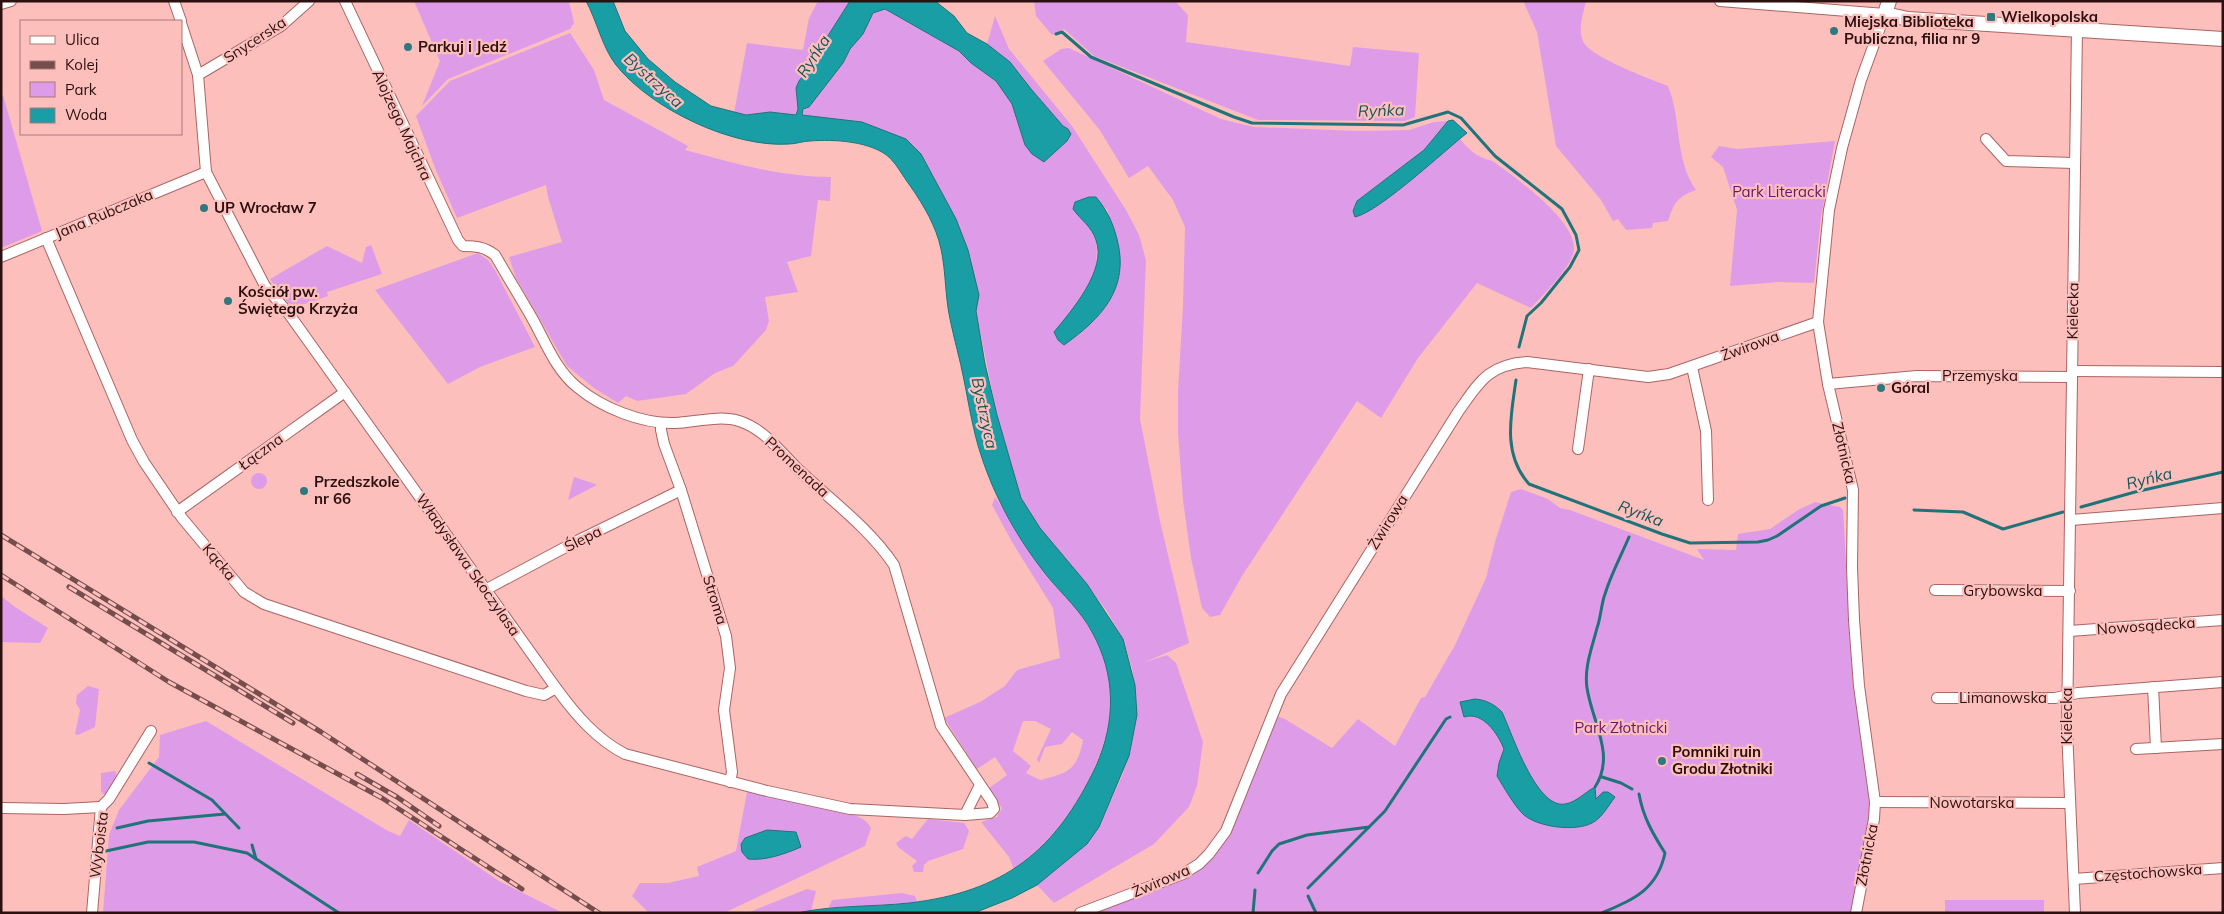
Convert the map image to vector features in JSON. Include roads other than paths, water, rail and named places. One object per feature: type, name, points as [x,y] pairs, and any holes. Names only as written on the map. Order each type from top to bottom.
[{"type":"street","points":[[1,4],[12,1]]},
{"type":"street","name":"Władysława Skoczylasa","points":[[174,1],[180,20]]},
{"type":"street","name":"Snycerska","points":[[198,75],[281,26],[309,1]]},
{"type":"street","name":"Alojzego Majchra","points":[[345,1],[454,232],[463,246]]},
{"type":"street","points":[[1720,1],[1887,8],[1911,19],[2223,39]]},
{"type":"street","name":"Złotnicka","points":[[1856,913],[1874,819],[1875,802],[1859,686],[1853,602],[1853,490],[1828,384],[1818,322],[1829,210],[1842,148],[1861,80],[1887,8]]},
{"type":"street","name":"Władysława Skoczylasa","points":[[182,25],[198,75],[206,172],[265,286],[289,314],[485,590],[586,726],[613,748],[625,754],[730,782],[850,809],[965,815]]},
{"type":"street","name":"Kielecka","points":[[2075,913],[2066,729],[2070,591],[2077,29]]},
{"type":"street","points":[[1986,139],[2006,161],[2074,163]]},
{"type":"street","name":"Jana Rubczaka","points":[[1,257],[206,172]]},
{"type":"street","name":"Kącka","points":[[46,238],[132,440],[144,462],[177,512],[244,592],[264,604],[526,691],[544,696],[556,688]]},
{"type":"street","name":"Promenada","points":[[463,246],[478,246],[489,250],[495,255],[558,366],[577,387],[602,404],[623,413],[661,423],[739,421],[771,441],[878,543],[894,565],[941,726],[992,802],[994,808],[986,814],[965,815]]},
{"type":"street","name":"Żwirowa","points":[[1080,913],[1183,874],[1199,864],[1209,854],[1226,831],[1281,694],[1407,492],[1481,380],[1497,368],[1511,363],[1541,363],[1648,377],[1669,374],[1818,322]]},
{"type":"street","points":[[1692,367],[1706,431],[1708,500]]},
{"type":"street","points":[[1578,449],[1589,369]]},
{"type":"street","name":"Przemyska","points":[[1828,384],[1917,376],[2223,372]]},
{"type":"street","name":"Łączna","points":[[177,512],[345,392]]},
{"type":"street","name":"Stroma","points":[[661,423],[660,430],[664,444],[681,490],[730,654],[724,710],[732,772],[730,782]]},
{"type":"street","name":"Ślepa","points":[[485,590],[681,490]]},
{"type":"street","points":[[2071,520],[2223,508]]},
{"type":"street","name":"Grybowska","points":[[1935,590],[2070,591]]},
{"type":"street","name":"Nowosądecka","points":[[2069,631],[2223,620]]},
{"type":"street","name":"Limanowska","points":[[1937,698],[2055,698],[2078,693],[2223,682]]},
{"type":"street","points":[[2153,687],[2156,748]]},
{"type":"street","name":"Wyboista","points":[[92,913],[101,807],[109,799],[151,731]]},
{"type":"street","points":[[2136,750],[2223,744]]},
{"type":"street","points":[[965,815],[980,785]]},
{"type":"street","name":"Nowotarska","points":[[1875,802],[2069,803]]},
{"type":"street","points":[[1,808],[64,809],[101,807]]},
{"type":"street","name":"Częstochowska","points":[[2074,879],[2223,868]]},
{"type":"water","name":"Bystrzyca","points":[[586,1],[613,1],[625,31],[648,59],[675,82],[711,106],[746,115],[770,112],[796,115],[798,109],[796,88],[799,81],[812,64],[850,1],[935,1],[954,16],[967,33],[987,44],[1010,62],[1071,134],[1067,141],[1044,162],[1032,154],[1025,145],[1012,104],[996,81],[971,63],[959,51],[885,9],[873,13],[863,34],[850,49],[843,63],[809,107],[803,109],[802,115],[862,122],[906,139],[921,154],[956,219],[968,250],[979,295],[976,311],[985,364],[997,415],[1021,498],[1040,528],[1087,584],[1123,639],[1135,685],[1137,715],[1129,756],[1099,827],[1087,844],[1037,885],[1012,898],[974,913],[797,913],[811,910],[909,903],[943,897],[973,889],[999,877],[1023,862],[1044,844],[1063,822],[1096,766],[1107,732],[1110,715],[1109,681],[1100,648],[1083,617],[1048,577],[1027,549],[993,488],[981,455],[973,427],[950,319],[941,249],[933,224],[896,165],[882,152],[873,148],[852,142],[830,140],[767,144],[743,140],[695,122],[671,110],[631,81],[616,65],[607,50]]},
{"type":"water","points":[[1453,120],[1467,133],[1395,193],[1366,213],[1355,217],[1353,211],[1357,201],[1424,150],[1448,121]]},
{"type":"water","points":[[1089,197],[1096,197],[1111,222],[1117,239],[1120,272],[1110,300],[1101,313],[1078,335],[1064,345],[1058,340],[1054,332],[1086,289],[1097,264],[1098,252],[1094,235],[1073,209],[1075,202]]},
{"type":"water","points":[[1475,699],[1490,703],[1502,712],[1526,768],[1544,795],[1554,802],[1565,804],[1577,799],[1595,787],[1596,799],[1603,792],[1608,792],[1615,797],[1602,815],[1596,821],[1585,826],[1567,828],[1538,823],[1524,815],[1513,802],[1497,776],[1504,749],[1498,737],[1489,725],[1477,717],[1464,717],[1460,702]]},
{"type":"water","points":[[767,830],[796,832],[801,847],[768,858],[748,859],[742,852],[741,844],[745,838]]},
{"type":"waterway","name":"Ryńka","points":[[1056,34],[1062,32],[1091,57],[1252,123],[1403,125],[1448,112],[1461,118],[1495,156],[1562,209],[1576,235],[1579,250],[1570,267],[1541,303],[1527,316],[1519,347]]},
{"type":"waterway","name":"Ryńka","points":[[1516,380],[1510,434],[1515,460],[1520,472],[1529,484],[1662,534],[1690,543],[1758,542],[1777,536],[1821,506],[1845,498]]},
{"type":"waterway","name":"Ryńka","points":[[2081,507],[2135,492],[2223,472]]},
{"type":"waterway","name":"Ryńka","points":[[1914,510],[1963,512],[2003,529],[2063,512]]},
{"type":"waterway","points":[[1595,787],[1601,775],[1603,751],[1587,688],[1588,665],[1605,594],[1629,537]]},
{"type":"waterway","points":[[1258,873],[1272,851],[1279,844],[1307,835],[1369,827],[1385,811],[1446,719],[1450,717]]},
{"type":"waterway","points":[[149,763],[212,800],[239,828]]},
{"type":"waterway","points":[[1602,777],[1632,789]]},
{"type":"waterway","points":[[1602,913],[1634,898],[1642,892],[1650,885],[1661,866],[1665,853],[1649,825],[1639,794]]},
{"type":"waterway","points":[[117,828],[148,821],[225,814]]},
{"type":"waterway","points":[[1308,888],[1369,827]]},
{"type":"waterway","points":[[106,851],[148,842],[194,842],[247,853],[339,913]]},
{"type":"waterway","points":[[252,845],[256,859]]},
{"type":"waterway","points":[[1253,913],[1255,890]]},
{"type":"waterway","points":[[1308,896],[1316,913]]},
{"type":"tram line","points":[[251,1],[266,1]]},
{"type":"railway","points":[[1,535],[321,732],[599,913]]},
{"type":"railway","points":[[1,575],[169,682],[382,798],[522,889]]},
{"type":"railway","points":[[69,587],[293,723]]},
{"type":"railway","points":[[357,774],[397,797],[439,826]]},
{"type":"place","name":"Wielkopolska","points":[[1991,17]]},
{"type":"place","name":"Miejska Biblioteka Publiczna, filia nr 9","points":[[1834,31]]},
{"type":"place","name":"Parkuj i Jedź","points":[[408,47]]},
{"type":"place","name":"UP Wrocław 7","points":[[204,208]]},
{"type":"place","name":"Kościół pw. Świętego Krzyża","points":[[228,301]]},
{"type":"place","name":"Góral","points":[[1881,388]]},
{"type":"place","name":"Przedszkole nr 66","points":[[304,491]]},
{"type":"place","name":"Pomniki ruin Grodu Złotniki","points":[[1662,761]]},
{"type":"park label","name":"Park Literacki","points":[[1779,192]]},
{"type":"park label","name":"Park Złotnicki","points":[[1621,728]]}]
